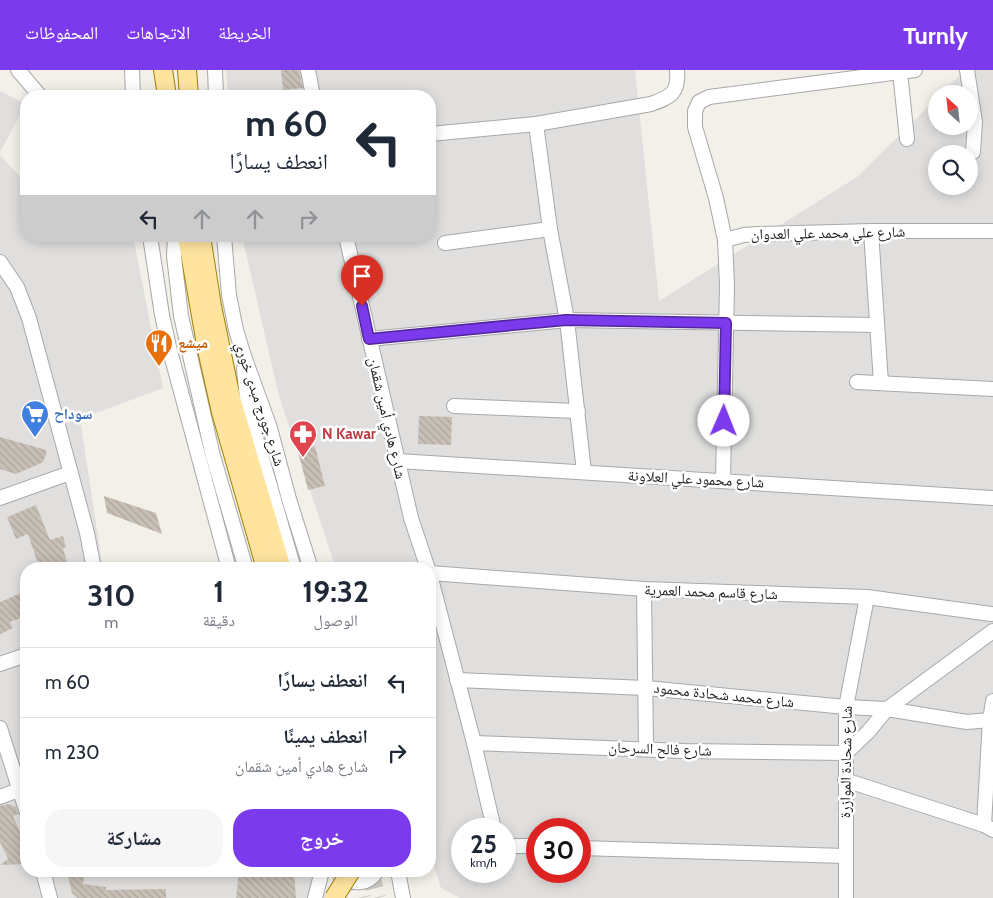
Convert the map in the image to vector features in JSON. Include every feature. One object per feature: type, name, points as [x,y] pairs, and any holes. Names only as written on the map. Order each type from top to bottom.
[{"type":"main road","points":[[164,70],[166,90]]},
{"type":"main road","points":[[187,70],[188,90]]},
{"type":"main road","points":[[189,242],[202,325],[221,412],[264,562]]},
{"type":"main road","points":[[202,242],[212,306],[231,398],[280,562]]},
{"type":"main road","points":[[334,898],[342,877]]},
{"type":"street","points":[[18,70],[35,90]]},
{"type":"street","points":[[132,70],[133,90]]},
{"type":"street","points":[[215,70],[216,90]]},
{"type":"street","points":[[308,70],[312,90]]},
{"type":"street","points":[[436,133],[536,124],[658,102],[674,92],[678,82],[676,70]]},
{"type":"street","points":[[722,480],[727,284],[724,240],[716,198],[695,127],[695,111],[699,102],[709,97],[843,75],[915,70]]},
{"type":"street","points":[[967,70],[975,122],[973,145]]},
{"type":"street","points":[[900,72],[907,140]]},
{"type":"street","points":[[536,124],[550,229],[566,320],[584,472]]},
{"type":"street","points":[[445,243],[550,229]]},
{"type":"street","points":[[871,231],[881,383]]},
{"type":"street","name":"شارع علي محمد علي العدوان","points":[[724,240],[759,234],[871,231],[993,231]]},
{"type":"street","points":[[151,242],[162,315],[190,430],[227,562]]},
{"type":"street","points":[[175,242],[174,256],[181,316],[213,456],[244,562]]},
{"type":"street","name":"شارع جورج مبدى خوري","points":[[225,242],[229,295],[244,356],[270,428],[309,562]]},
{"type":"street","name":"شارع هادي أمين شقمان","points":[[347,242],[411,518],[426,562]]},
{"type":"street","points":[[0,262],[17,287],[29,318],[87,533],[93,562]]},
{"type":"street","points":[[369,339],[566,320],[877,325]]},
{"type":"street","points":[[244,356],[248,410],[292,562]]},
{"type":"street","points":[[857,382],[993,389]]},
{"type":"street","points":[[454,406],[578,411]]},
{"type":"street","points":[[190,430],[218,501],[233,525]]},
{"type":"street","name":"شارع محمود علي العلاونة","points":[[398,461],[993,498]]},
{"type":"street","points":[[0,498],[70,473]]},
{"type":"street","name":"شارع قاسم محمد العمرية","points":[[436,574],[644,589],[867,597],[992,612]]},
{"type":"street","points":[[644,589],[646,748]]},
{"type":"street","name":"شارع شحادة الموازرة","points":[[846,898],[846,707],[867,597]]},
{"type":"street","points":[[436,598],[491,818]]},
{"type":"street","points":[[846,753],[868,732],[887,709],[993,631]]},
{"type":"street","points":[[0,664],[20,657]]},
{"type":"street","name":"شارع محمد شحادة محمود","points":[[457,680],[646,688],[846,707],[887,709],[967,722],[990,720]]},
{"type":"street","points":[[845,780],[989,828],[990,720],[993,701]]},
{"type":"street","points":[[0,728],[20,789],[0,797]]},
{"type":"street","name":"شارع فالح السرحان","points":[[474,743],[693,751],[846,753]]},
{"type":"street","points":[[591,848],[845,856]]},
{"type":"street","points":[[45,877],[50,898]]},
{"type":"street","points":[[316,898],[321,877]]},
{"type":"street","points":[[343,877],[345,898]]},
{"type":"street","points":[[346,877],[350,881],[364,883],[373,877]]},
{"type":"street","points":[[399,877],[403,896]]},
{"type":"shaded area","points":[[226,70],[635,70],[659,301],[857,177],[928,107],[928,135],[978,135],[978,85],[950,85],[965,70],[993,70],[993,898],[460,898],[441,888],[436,872],[436,562],[334,562],[279,396],[243,242],[436,242],[436,90],[228,90]]},
{"type":"shaded area","points":[[0,91],[20,101],[20,115],[0,152]]},
{"type":"shaded area","points":[[0,155],[20,177],[20,242],[134,242],[163,388],[80,419],[102,562],[20,562],[20,877],[321,877],[327,898],[0,898]]},
{"type":"building","points":[[281,70],[299,70],[303,88],[283,90]]},
{"type":"building","points":[[419,416],[452,417],[451,445],[418,444]]},
{"type":"building","points":[[0,437],[46,450],[43,462],[16,474],[0,469]]},
{"type":"building","points":[[315,446],[325,486],[308,490],[298,451]]},
{"type":"building","points":[[104,496],[156,513],[162,534],[107,513]]},
{"type":"building","points":[[36,505],[50,540],[63,536],[66,547],[63,548],[67,562],[37,562],[28,534],[16,539],[7,517]]},
{"type":"building","points":[[20,594],[20,618],[10,622],[13,628],[0,634],[0,602]]},
{"type":"building","points":[[9,804],[16,807],[18,814],[13,816],[20,832],[20,864],[0,865],[8,859],[0,842],[0,806]]},
{"type":"building","points":[[68,877],[84,877],[83,884],[106,887],[106,890],[166,889],[166,898],[78,898],[72,893]]},
{"type":"building","points":[[238,877],[294,877],[296,898],[236,898]]},
{"type":"tunnel","points":[[357,877],[362,898]]},
{"type":"tunnel","points":[[372,877],[377,898]]},
{"type":"place","name":"ميشع","points":[[159,367]]},
{"type":"place","name":"سوداح","points":[[35,438]]},
{"type":"place","name":"N Kawar","points":[[303,458]]},
{"type":"route","points":[[362,306],[369,339],[566,320],[726,323],[724,421]]}]
